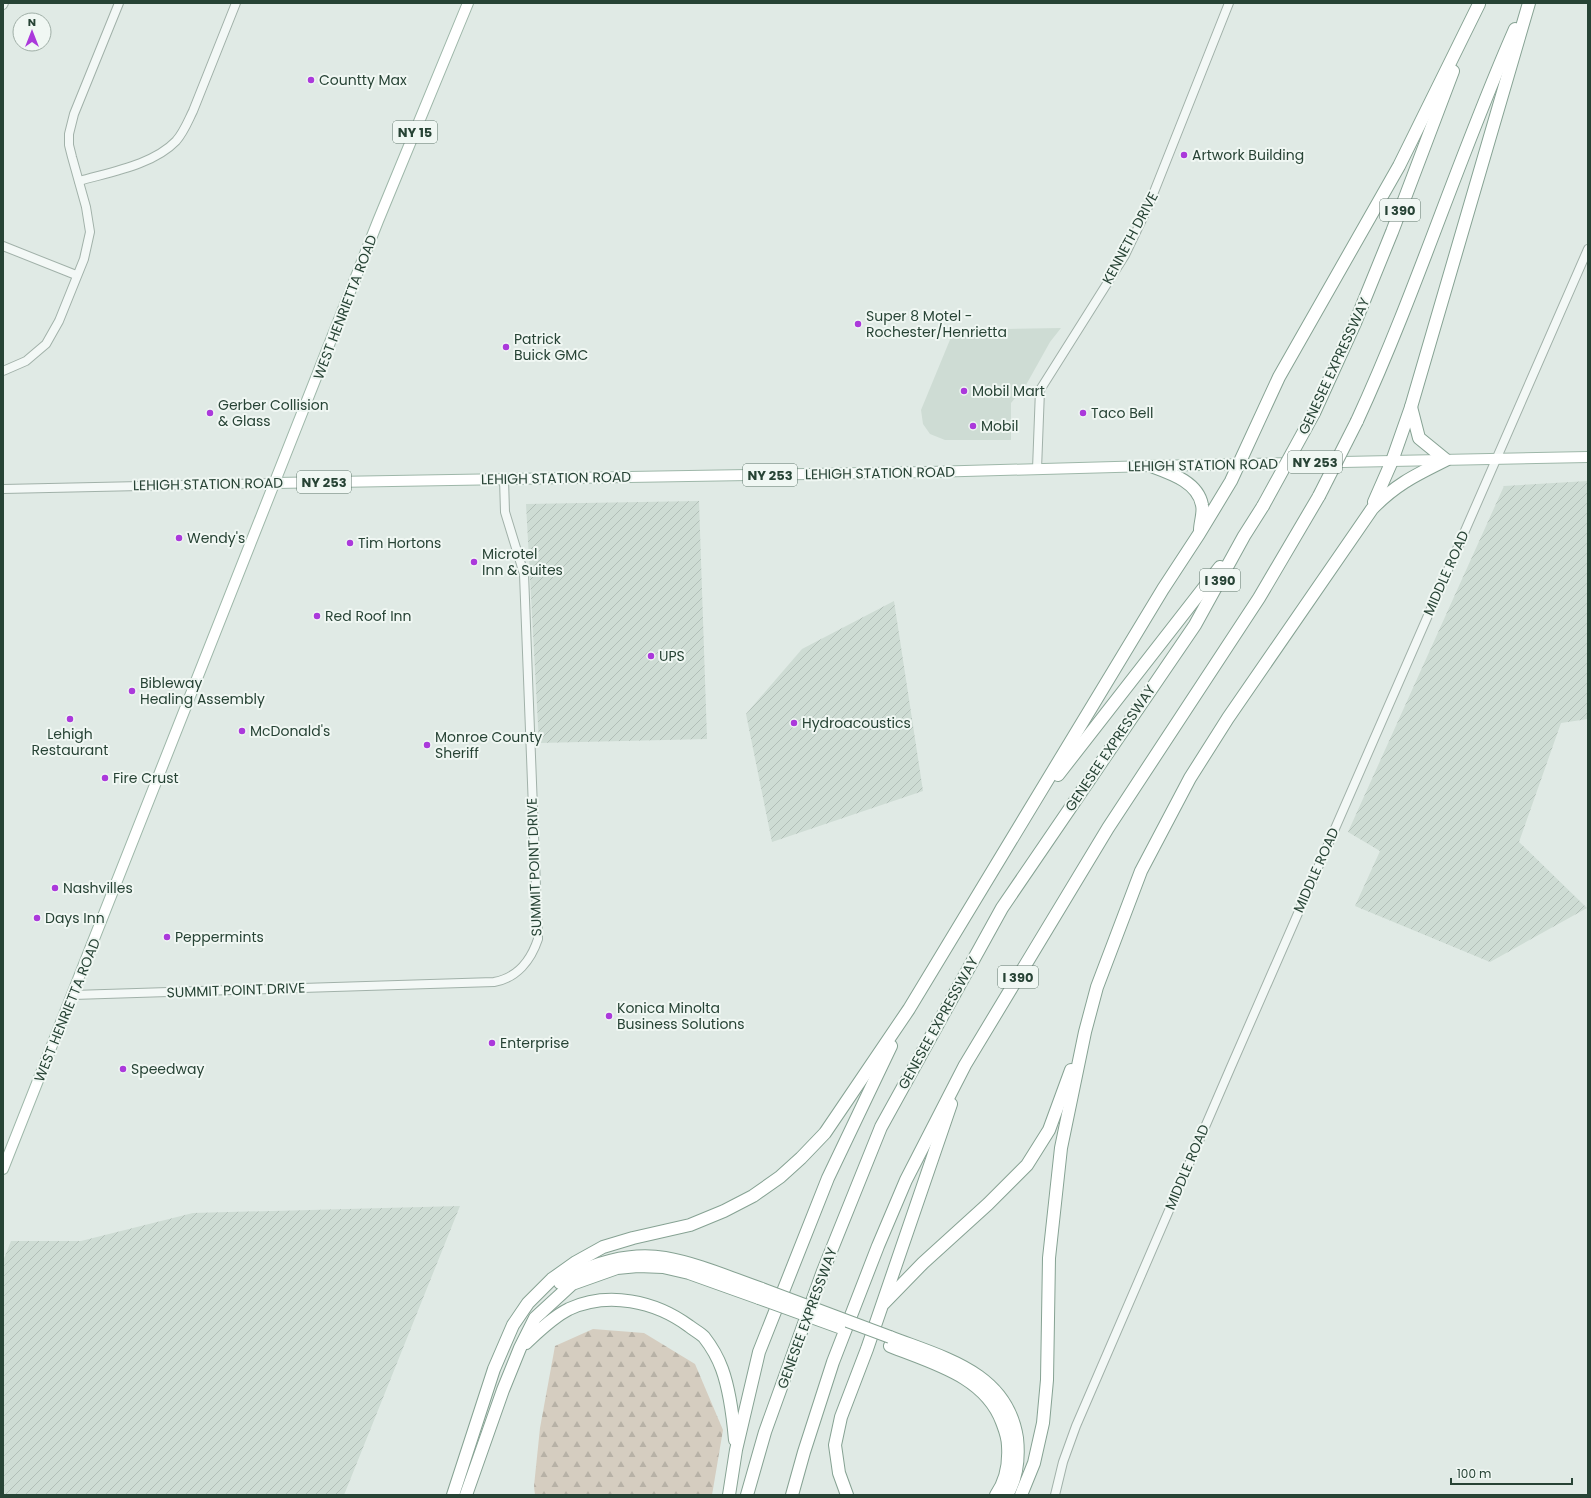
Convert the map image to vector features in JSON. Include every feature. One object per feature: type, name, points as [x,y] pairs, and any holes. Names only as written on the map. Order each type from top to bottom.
[{"type":"highway","points":[[453,1495],[501,1352],[513,1325],[528,1302],[552,1279],[576,1262],[603,1247],[633,1238],[690,1225],[724,1211],[753,1196],[780,1177],[825,1133],[909,1009],[1163,589],[1231,481],[1279,377],[1399,166],[1479,3]]},
{"type":"highway","name":"GENESEE EXPRESSWAY","points":[[747,1495],[766,1432],[818,1285],[882,1127],[1002,908],[1195,625],[1244,536],[1263,506],[1314,412],[1361,309],[1479,3]]},
{"type":"highway","points":[[1372,509],[1392,461],[1411,407],[1528,3]]},
{"type":"highway","name":"I 390","points":[[792,1495],[833,1362],[878,1246],[906,1180],[965,1065],[1108,828],[1259,598],[1319,496],[1357,421],[1382,367],[1494,75],[1528,3]]},
{"type":"highway","points":[[882,1305],[924,1263],[988,1204],[1027,1164],[1049,1130],[1085,1032],[1098,987],[1141,871],[1190,778],[1232,711],[1372,509],[1386,494],[1409,478],[1446,460],[1419,438],[1411,407]]},
{"type":"highway","points":[[1151,466],[1171,474],[1189,484],[1199,495],[1203,506],[1199,534]]},
{"type":"highway","points":[[1024,819],[1244,536]]},
{"type":"highway","points":[[729,1495],[736,1450],[759,1352],[828,1178],[909,1009]]},
{"type":"highway","points":[[1020,1495],[1034,1463],[1043,1423],[1047,1380],[1050,1251],[1061,1148],[1085,1032]]},
{"type":"highway","points":[[847,1495],[839,1473],[835,1444],[842,1417],[965,1065]]},
{"type":"highway","points":[[501,1352],[532,1305],[568,1276],[614,1260],[640,1257],[664,1258],[690,1264],[761,1293],[889,1341],[965,1367],[982,1377],[997,1392],[1015,1425],[1018,1446],[1017,1466],[1011,1489],[1007,1495]]},
{"type":"highway","points":[[466,1495],[503,1390],[520,1348],[535,1318],[572,1284],[617,1268],[638,1266],[663,1267],[761,1293]]},
{"type":"highway","points":[[520,1348],[548,1323],[568,1310],[588,1303],[612,1300],[635,1302],[655,1307],[678,1318],[703,1336],[713,1352],[722,1369],[732,1410],[736,1450]]},
{"type":"highway","points":[[889,1341],[956,1374],[977,1387],[993,1403],[1008,1438],[1009,1455],[1006,1473],[996,1495]]},
{"type":"main road","name":"WEST HENRIETTA ROAD","points":[[3,1170],[276,483],[378,221],[468,3]]},
{"type":"main road","name":"LEHIGH STATION ROAD","points":[[276,483],[929,472],[1588,457]]},
{"type":"street","points":[[3,371],[26,360],[46,344],[59,321],[76,275],[84,259],[90,232],[86,207],[69,145],[71,125],[119,3]]},
{"type":"street","points":[[79,181],[143,162],[167,149],[176,140],[185,129],[193,111],[236,3]]},
{"type":"street","name":"KENNETH DRIVE","points":[[1037,469],[1040,390],[1124,255],[1148,207],[1229,3]]},
{"type":"street","points":[[3,246],[76,275]]},
{"type":"street","name":"MIDDLE ROAD","points":[[1055,1495],[1063,1462],[1076,1426],[1588,249]]},
{"type":"street","name":"SUMMIT POINT DRIVE","points":[[73,995],[494,982],[504,980],[512,976],[530,958],[538,939],[524,574],[505,512],[504,479]]},
{"type":"street","name":"LEHIGH STATION ROAD","points":[[3,489],[276,483]]},
{"type":"shaded area","points":[[1061,328],[1050,342],[1026,385],[1023,396],[1016,397],[1011,403],[1011,440],[945,440],[930,434],[923,424],[921,410],[954,330]]},
{"type":"shaded area","points":[[1588,481],[1588,719],[1561,723],[1519,842],[1587,908],[1490,962],[1355,906],[1380,851],[1348,832],[1504,486]]},
{"type":"shaded area","points":[[699,501],[707,739],[539,743],[526,504]]},
{"type":"shaded area","points":[[894,601],[923,791],[772,842],[746,714],[802,649]]},
{"type":"shaded area","points":[[460,1206],[344,1495],[3,1495],[3,1261],[11,1241],[81,1241],[193,1213]]},
{"type":"green space","points":[[593,1329],[644,1333],[695,1364],[723,1430],[712,1495],[535,1495],[534,1486],[540,1428],[555,1346]]},
{"type":"place","name":"Countty Max","points":[[311,80]]},
{"type":"place","name":"Artwork Building","points":[[1184,155]]},
{"type":"place","name":"Super 8 Motel - Rochester/Henrietta","points":[[858,324]]},
{"type":"place","name":"Patrick Buick GMC","points":[[506,347]]},
{"type":"place","name":"Mobil Mart","points":[[964,391]]},
{"type":"place","name":"Gerber Collision & Glass","points":[[210,413]]},
{"type":"place","name":"Taco Bell","points":[[1083,413]]},
{"type":"place","name":"Mobil","points":[[973,426]]},
{"type":"place","name":"Wendy's","points":[[179,538]]},
{"type":"place","name":"Tim Hortons","points":[[350,543]]},
{"type":"place","name":"Microtel Inn & Suites","points":[[474,562]]},
{"type":"place","name":"Red Roof Inn","points":[[317,616]]},
{"type":"place","name":"UPS","points":[[651,656]]},
{"type":"place","name":"Bibleway Healing Assembly","points":[[132,691]]},
{"type":"place","name":"Lehigh Restaurant","points":[[70,719]]},
{"type":"place","name":"Hydroacoustics","points":[[794,723]]},
{"type":"place","name":"McDonald's","points":[[242,731]]},
{"type":"place","name":"Monroe County Sheriff","points":[[427,745]]},
{"type":"place","name":"Fire Crust","points":[[105,778]]},
{"type":"place","name":"Nashvilles","points":[[55,888]]},
{"type":"place","name":"Days Inn","points":[[37,918]]},
{"type":"place","name":"Peppermints","points":[[167,937]]},
{"type":"place","name":"Konica Minolta Business Solutions","points":[[609,1016]]},
{"type":"place","name":"Enterprise","points":[[492,1043]]},
{"type":"place","name":"Speedway","points":[[123,1069]]}]
